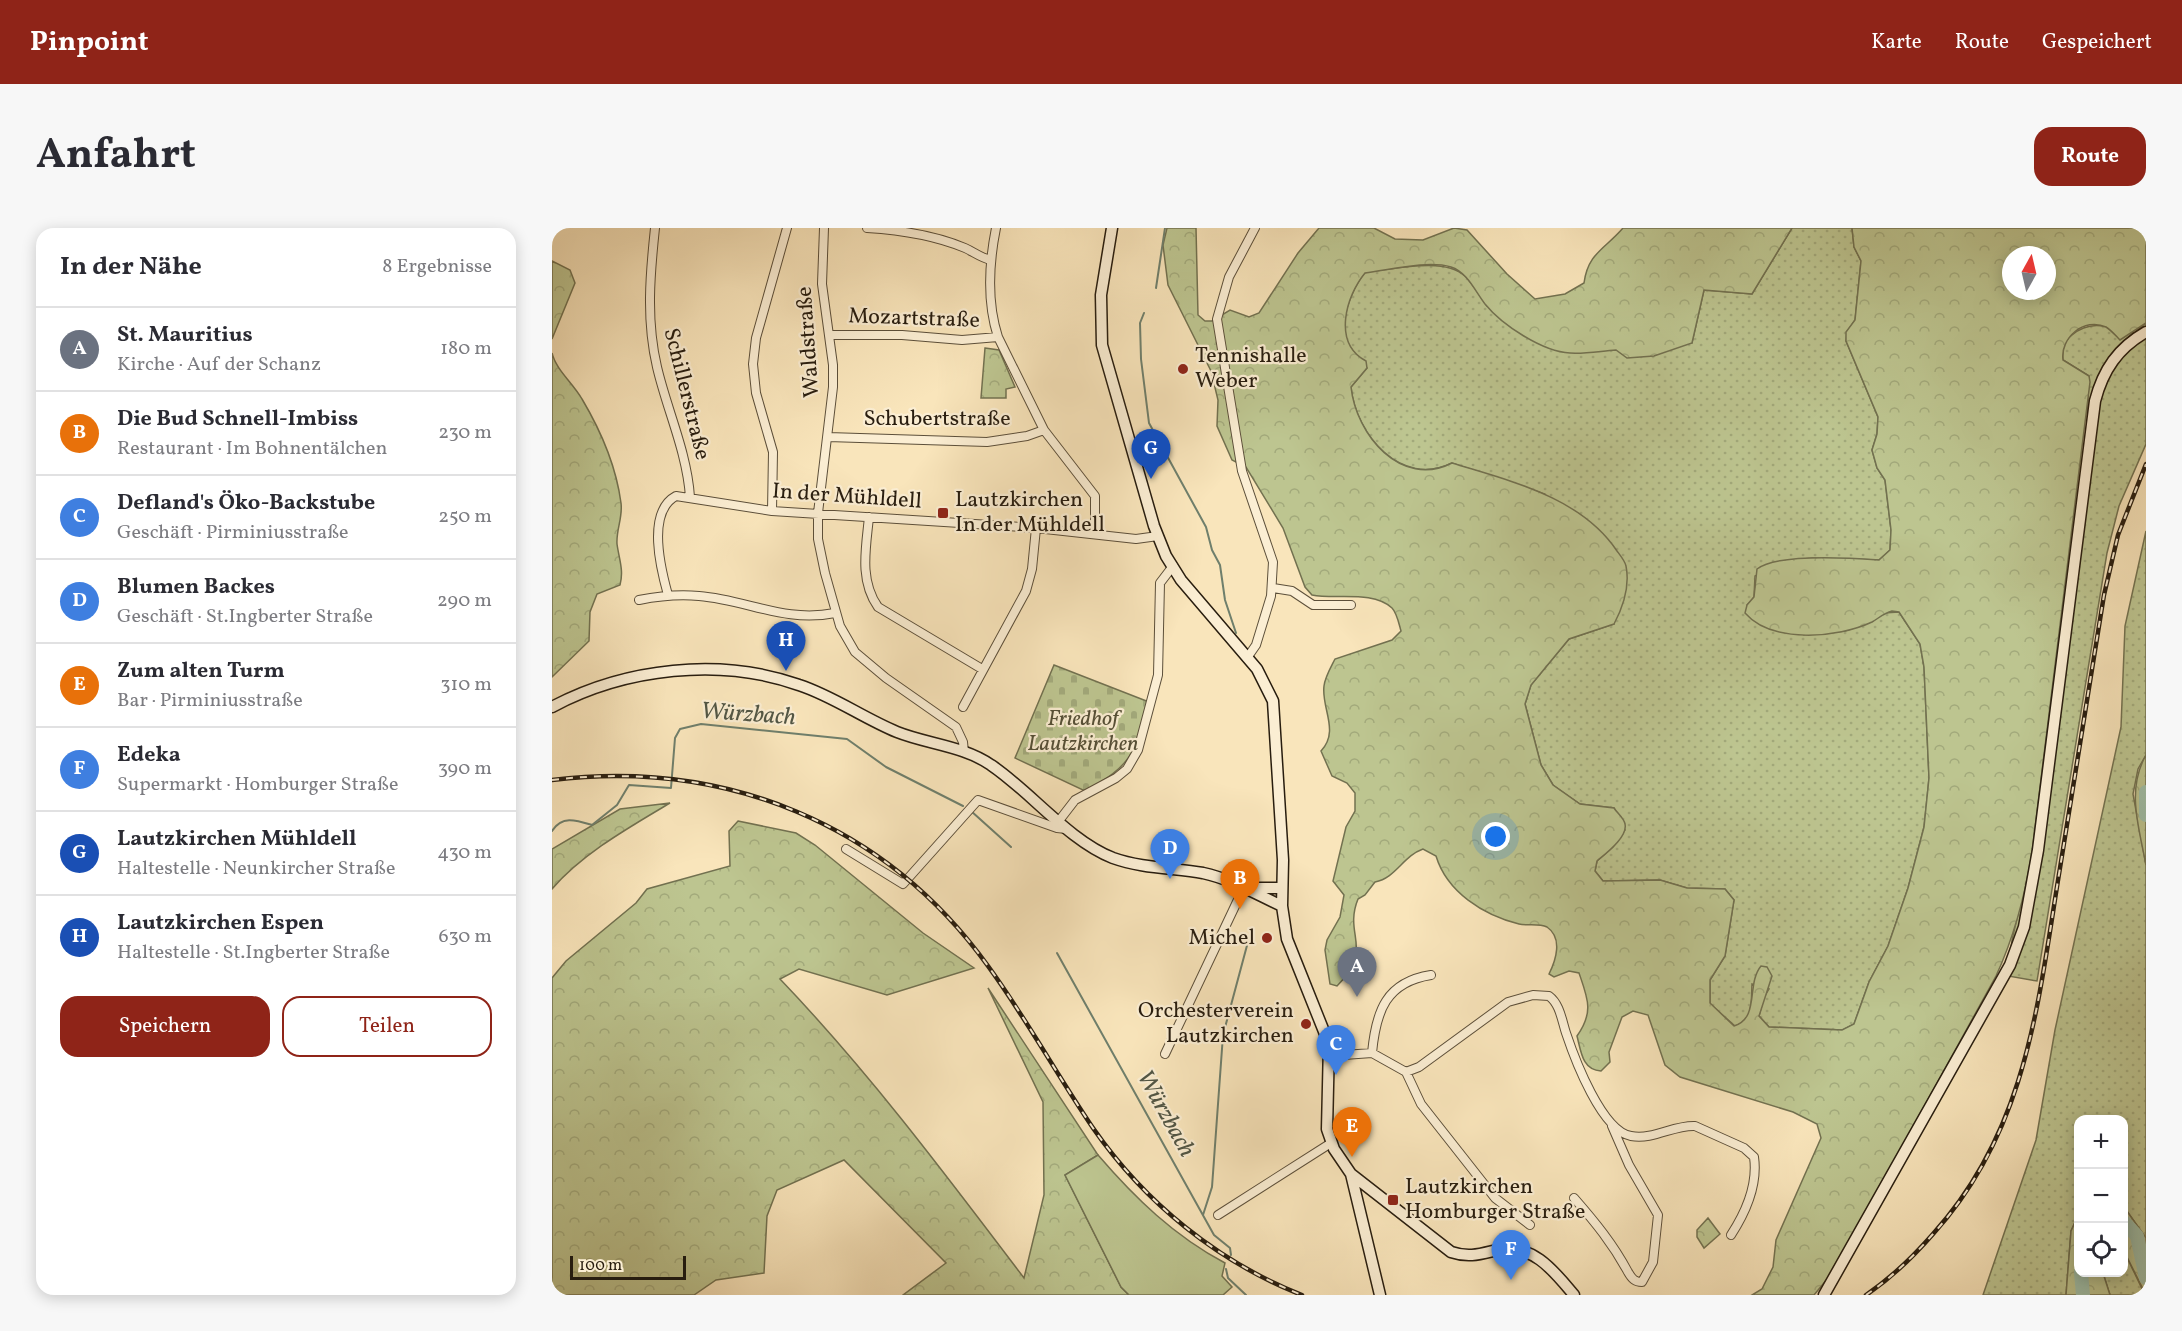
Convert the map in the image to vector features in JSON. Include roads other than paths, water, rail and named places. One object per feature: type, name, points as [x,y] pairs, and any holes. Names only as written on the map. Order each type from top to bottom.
[{"type":"main road","points":[[1112,228],[1101,295],[1102,345],[1158,536],[1173,566],[1247,658],[1264,681],[1273,700],[1282,906],[1290,950],[1325,1031],[1330,1056],[1326,1116],[1331,1143],[1351,1174],[1380,1295]]},
{"type":"main road","points":[[1824,1295],[1969,1038],[2019,944],[2038,850],[2095,401],[2104,373],[2111,361],[2125,346],[2146,332]]},
{"type":"main road","points":[[552,707],[602,686],[634,677],[678,670],[769,676],[801,685],[884,727],[964,752],[989,764],[1063,825],[1113,858],[1203,873],[1244,887],[1282,906]]},
{"type":"main road","points":[[1244,887],[1282,888]]},
{"type":"main road","points":[[1351,1174],[1451,1252],[1472,1257],[1507,1249],[1538,1257],[1574,1295]]},
{"type":"main road","points":[[1360,1209],[1369,1199],[1381,1197]]},
{"type":"street","name":"Schillerstraße","points":[[655,228],[648,299],[651,330],[657,366],[686,470],[690,497]]},
{"type":"street","points":[[772,511],[773,452],[756,393],[753,364],[756,338],[787,228]]},
{"type":"street","name":"Waldstraße","points":[[824,228],[822,284],[833,387],[818,513],[820,553],[835,613],[846,639],[855,652],[886,678],[956,727],[963,742],[964,752]]},
{"type":"street","points":[[867,228],[895,229],[948,242],[991,260]]},
{"type":"street","points":[[996,228],[991,260],[992,309],[998,337],[1044,430],[1095,496],[1095,533]]},
{"type":"street","points":[[1247,658],[1256,645],[1273,588],[1272,552],[1245,484],[1228,378],[1218,334],[1219,306],[1229,277],[1255,228]]},
{"type":"street","name":"Mozartstraße","points":[[829,335],[902,335],[962,340],[998,337]]},
{"type":"street","name":"Schubertstraße","points":[[828,437],[987,442],[1027,436],[1044,430]]},
{"type":"street","name":"In der Mühldell","points":[[668,595],[658,550],[663,509],[665,503],[676,496],[772,511],[1036,528],[1136,539],[1158,536]]},
{"type":"street","points":[[869,517],[865,577],[871,598],[878,607],[982,669]]},
{"type":"street","points":[[963,706],[1026,591],[1032,569],[1036,528]]},
{"type":"street","points":[[846,849],[903,884],[968,808],[978,800],[1057,828],[1063,825],[1075,800],[1116,778],[1127,769],[1138,750],[1147,726],[1158,675],[1160,583],[1173,566]]},
{"type":"street","points":[[1273,588],[1292,591],[1313,605],[1351,604]]},
{"type":"street","points":[[639,600],[668,595],[700,596],[786,615],[820,616],[835,613]]},
{"type":"street","points":[[1165,1054],[1244,887]]},
{"type":"street","points":[[1372,1053],[1375,1031],[1390,994],[1410,979],[1431,975]]},
{"type":"street","points":[[1406,1072],[1419,1067],[1508,1002],[1533,995],[1549,996],[1558,1006],[1578,1065],[1612,1126],[1629,1165],[1658,1215],[1653,1262],[1642,1282],[1634,1281],[1613,1244],[1574,1198]]},
{"type":"street","points":[[1330,1056],[1372,1053],[1406,1072],[1421,1104],[1488,1189],[1502,1204],[1530,1225]]},
{"type":"street","points":[[1612,1126],[1626,1135],[1643,1137],[1687,1125],[1702,1127],[1744,1148],[1754,1157],[1754,1173],[1748,1204],[1731,1235]]},
{"type":"street","points":[[1218,1215],[1331,1143]]},
{"type":"waterway","points":[[1156,288],[1165,228]]},
{"type":"waterway","points":[[1144,313],[1140,323],[1141,359],[1149,423],[1206,527],[1212,550],[1220,565],[1225,600],[1236,633]]},
{"type":"waterway","name":"Würzbach","points":[[552,831],[560,823],[570,820],[592,825],[617,805],[629,785],[671,788],[675,738],[680,729],[701,724],[847,739],[886,767],[963,806]]},
{"type":"waterway","points":[[2146,792],[2146,815]]},
{"type":"waterway","name":"Würzbach","points":[[971,811],[1011,847]]},
{"type":"waterway","points":[[1203,1215],[1212,1187],[1223,1035],[1249,938]]},
{"type":"waterway","name":"Würzbach","points":[[1057,953],[1214,1235],[1230,1248],[1231,1255]]},
{"type":"waterway","points":[[2125,1223],[2137,1236],[2146,1278]]},
{"type":"waterway","name":"Würzbach","points":[[1226,1269],[1228,1278],[1246,1295]]},
{"type":"waterway","points":[[2081,1277],[2083,1295]]},
{"type":"railway","points":[[1866,1295],[1918,1251],[1965,1194],[1990,1151],[2009,1107],[2024,1062],[2044,967],[2104,595],[2118,535],[2146,464]]},
{"type":"railway","points":[[552,780],[616,776],[679,780],[739,792],[796,812],[850,839],[901,874],[947,916],[988,966],[1093,1128],[1136,1181],[1160,1205],[1213,1247],[1241,1266],[1302,1295]]},
{"type":"place","name":"Tennishalle Weber","points":[[1183,369]]},
{"type":"place","name":"Lautzkirchen Mühldell","points":[[1151,479]]},
{"type":"place","name":"Lautzkirchen In der Mühldell","points":[[943,513]]},
{"type":"place","name":"Lautzkirchen Espen","points":[[786,671]]},
{"type":"place","name":"Blumen Backes","points":[[1170,879]]},
{"type":"place","name":"Die Bud Schnell-Imbiss","points":[[1240,909]]},
{"type":"place","name":"Michel","points":[[1267,938]]},
{"type":"place","name":"St. Mauritius","points":[[1357,997]]},
{"type":"place","name":"Orchesterverein Lautzkirchen","points":[[1306,1024]]},
{"type":"place","name":"Defland's Öko-Backstube","points":[[1336,1075]]},
{"type":"place","name":"Zum alten Turm","points":[[1352,1157]]},
{"type":"place","name":"Lautzkirchen Homburger Straße","points":[[1393,1200]]},
{"type":"place","name":"Edeka","points":[[1511,1280]]},
{"type":"park label","name":"Friedhof Lautzkirchen","points":[[1083,732]]}]
